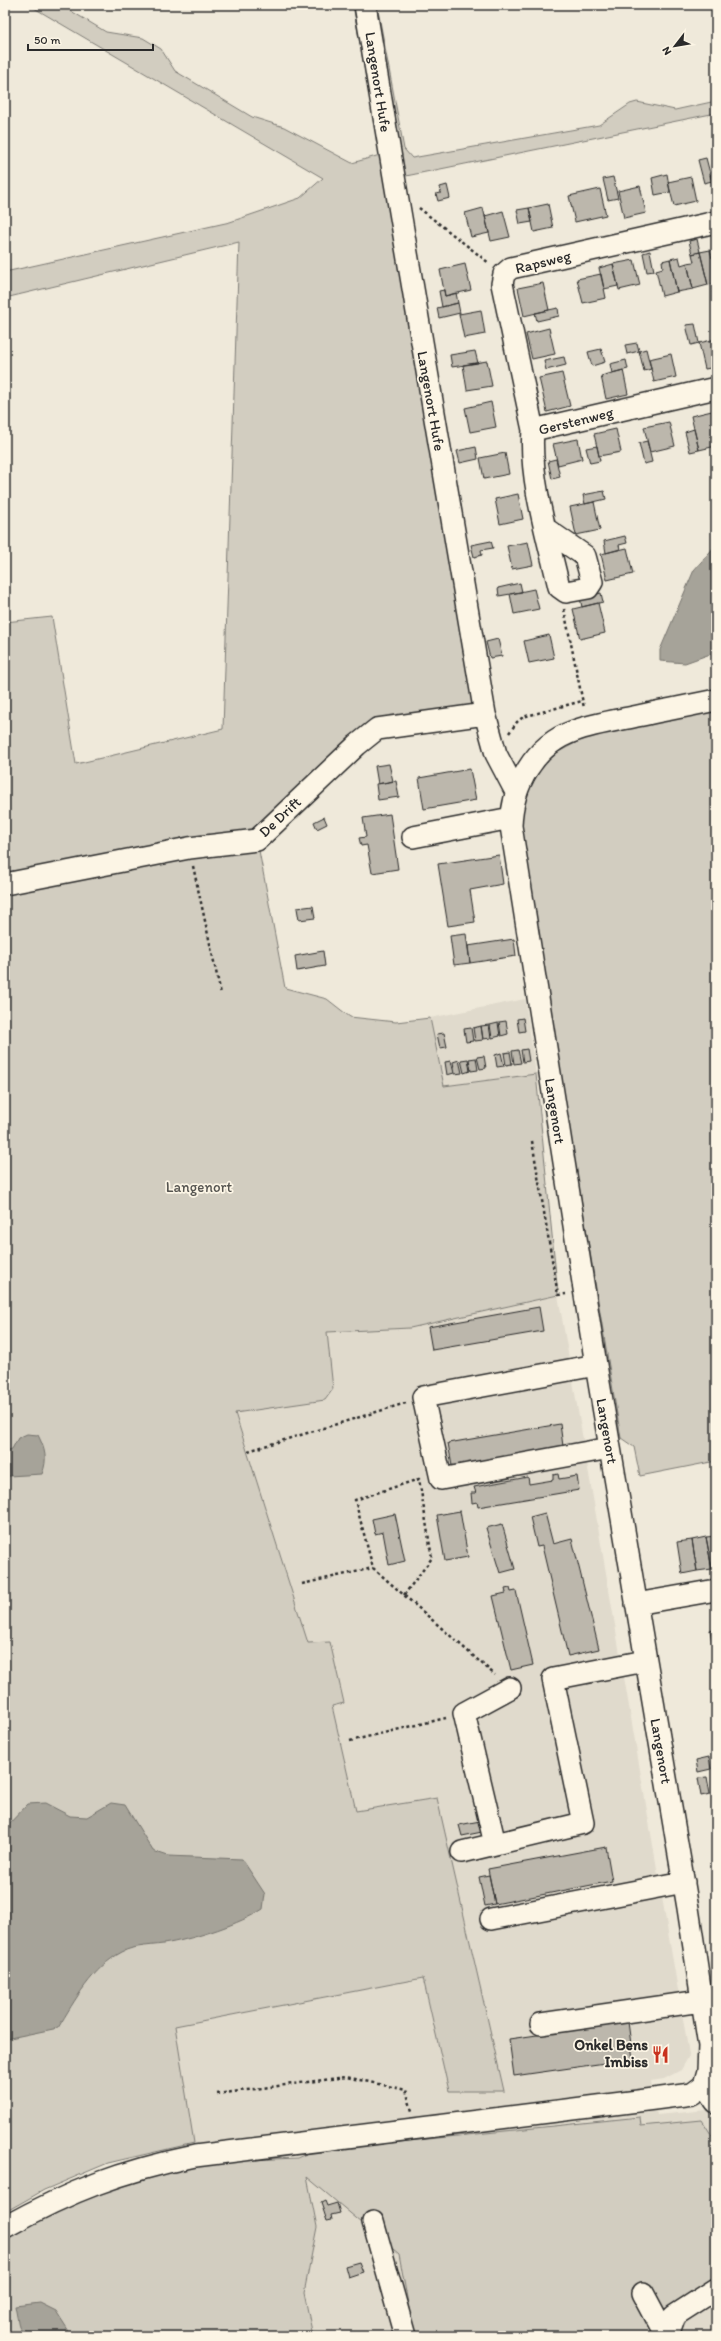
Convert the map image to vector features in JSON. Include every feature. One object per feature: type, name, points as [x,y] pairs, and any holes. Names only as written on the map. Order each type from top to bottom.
[{"type":"street","name":"Langenort Hufe","points":[[365,5],[395,190],[485,714],[496,754],[519,785]]},
{"type":"street","name":"Rapsweg","points":[[532,430],[502,284],[504,274],[511,268],[716,222]]},
{"type":"street","name":"Gerstenweg","points":[[559,587],[531,453],[532,430],[716,388]]},
{"type":"street","points":[[546,530],[585,556],[592,582],[588,588],[566,592],[559,587]]},
{"type":"street","points":[[519,785],[534,759],[552,744],[572,731],[596,724],[716,700]]},
{"type":"street","name":"De Drift","points":[[5,884],[189,848],[257,840],[357,745],[377,729],[485,714]]},
{"type":"street","name":"Langenort","points":[[519,785],[511,818],[514,857],[645,1661],[684,1882],[709,2046],[708,2071],[710,2086]]},
{"type":"street","points":[[413,837],[511,818]]},
{"type":"street","points":[[596,1365],[423,1397],[442,1479],[610,1448]]},
{"type":"street","points":[[636,1604],[716,1590]]},
{"type":"street","points":[[462,1852],[583,1822],[553,1679],[645,1661]]},
{"type":"street","points":[[495,1844],[464,1713],[510,1688]]},
{"type":"street","points":[[491,1919],[684,1882]]},
{"type":"street","points":[[541,2024],[702,2001]]},
{"type":"street","points":[[5,2228],[75,2191],[107,2178],[153,2165],[195,2156],[416,2127],[692,2094],[710,2086],[716,2102]]},
{"type":"street","points":[[373,2222],[405,2336]]},
{"type":"street","points":[[667,2336],[674,2316],[716,2289]]},
{"type":"street","points":[[644,2293],[667,2336]]},
{"type":"path","points":[[395,190],[504,274]]},
{"type":"path","points":[[496,754],[516,722],[523,717],[583,703],[559,587]]},
{"type":"path","points":[[189,848],[221,994]]},
{"type":"path","points":[[532,1141],[558,1295],[584,1290]]},
{"type":"path","points":[[248,1451],[423,1397]]},
{"type":"path","points":[[404,1595],[432,1558],[418,1480],[355,1500],[373,1568],[510,1688]]},
{"type":"path","points":[[302,1584],[373,1568]]},
{"type":"path","points":[[350,1741],[464,1713]]},
{"type":"path","points":[[217,2094],[346,2077],[406,2090],[416,2127]]},
{"type":"shaded area","points":[[716,545],[716,652],[685,663],[660,661],[660,650],[694,570]]},
{"type":"shaded area","points":[[525,999],[536,1074],[444,1086],[430,1018]]},
{"type":"shaded area","points":[[558,1295],[689,2056],[681,2070],[664,2079],[651,2081],[657,2115],[716,2109],[716,2336],[313,2336],[304,2293],[317,2227],[300,2142],[195,2156],[175,2026],[423,1978],[449,2091],[504,2091],[437,1798],[356,1812],[332,1706],[344,1703],[330,1642],[308,1643],[235,1412],[325,1400],[333,1389],[326,1332],[410,1328]]},
{"type":"shaded area","points":[[27,1434],[38,1435],[42,1445],[45,1454],[45,1464],[42,1474],[9,1476],[5,1480],[5,1451],[12,1449],[18,1438]]},
{"type":"shaded area","points":[[45,1803],[70,1816],[87,1817],[111,1803],[125,1805],[153,1851],[168,1856],[242,1859],[265,1894],[263,1909],[230,1925],[192,1938],[132,1948],[122,1952],[111,1959],[93,1976],[78,1996],[58,2028],[10,2038],[5,2042],[5,1828],[28,1804]]},
{"type":"shaded area","points":[[40,2303],[56,2311],[72,2336],[25,2336],[19,2327],[15,2306]]},
{"type":"green space","name":"Langenort","points":[[29,5],[61,5],[106,32],[143,38],[161,49],[175,71],[252,117],[284,127],[352,163],[380,155],[353,5],[377,5],[404,149],[412,158],[599,125],[630,104],[637,102],[675,110],[716,101],[716,113],[401,177],[491,717],[382,734],[257,840],[285,988],[327,999],[350,1017],[396,1022],[430,1018],[444,1086],[536,1074],[558,1295],[410,1328],[327,1332],[333,1389],[325,1400],[235,1413],[308,1643],[330,1642],[344,1703],[332,1706],[356,1811],[437,1798],[504,2091],[449,2091],[423,1978],[175,2026],[194,2143],[108,2163],[44,2190],[5,2212],[5,622],[52,617],[76,764],[223,729],[239,242],[5,298],[5,272],[230,222],[300,198],[323,178]]},
{"type":"green space","points":[[716,711],[716,1461],[640,1476],[634,1447],[621,1438],[519,826],[525,792],[537,770],[558,752],[589,736]]},
{"type":"green space","points":[[640,2117],[641,2126],[702,2120],[716,2142],[716,2280],[662,2336],[414,2336],[399,2254],[307,2177],[317,2227],[304,2293],[313,2336],[5,2336],[5,2236],[98,2193],[158,2174],[227,2161],[297,2158],[313,2151]]},
{"type":"building","points":[[706,158],[712,181],[704,183],[698,160]]},
{"type":"building","points":[[667,174],[670,192],[655,195],[652,178]]},
{"type":"building","points":[[716,174],[716,199],[710,175]]},
{"type":"building","points":[[613,177],[618,198],[608,200],[603,179]]},
{"type":"building","points":[[691,177],[696,201],[674,206],[668,182]]},
{"type":"building","points":[[447,185],[450,198],[438,201],[436,194],[441,193],[440,187]]},
{"type":"building","points":[[640,186],[646,213],[624,218],[618,191]]},
{"type":"building","points":[[600,189],[606,215],[575,222],[569,196]]},
{"type":"building","points":[[548,204],[553,228],[534,232],[529,208]]},
{"type":"building","points":[[483,208],[489,233],[471,237],[465,213]]},
{"type":"building","points":[[529,208],[532,222],[520,224],[517,210]]},
{"type":"building","points":[[503,211],[510,237],[491,241],[485,216]]},
{"type":"building","points":[[697,239],[700,252],[692,254],[689,241]]},
{"type":"building","points":[[710,250],[712,258],[716,257],[716,283],[708,285],[700,252]]},
{"type":"building","points":[[650,251],[654,271],[647,272],[643,253]]},
{"type":"building","points":[[700,252],[708,285],[693,289],[687,263],[694,262],[692,254]]},
{"type":"building","points":[[679,257],[681,265],[687,263],[693,289],[677,292],[670,259]]},
{"type":"building","points":[[670,259],[677,292],[662,296],[656,270],[663,268],[662,261]]},
{"type":"building","points":[[634,260],[640,285],[619,290],[613,264]]},
{"type":"building","points":[[465,264],[471,290],[445,296],[440,270]]},
{"type":"building","points":[[613,264],[618,286],[604,289],[599,268]]},
{"type":"building","points":[[601,274],[606,298],[583,303],[577,279]]},
{"type":"building","points":[[543,283],[549,310],[524,316],[518,288]]},
{"type":"building","points":[[444,290],[445,296],[456,293],[458,303],[442,307],[439,291]]},
{"type":"building","points":[[458,303],[460,313],[439,318],[437,308]]},
{"type":"building","points":[[558,308],[559,316],[537,321],[535,313]]},
{"type":"building","points":[[481,310],[485,334],[464,338],[459,314]]},
{"type":"building","points":[[695,324],[699,343],[691,345],[686,325]]},
{"type":"building","points":[[549,328],[555,354],[532,359],[526,334]]},
{"type":"building","points":[[716,339],[716,367],[705,369],[699,343]]},
{"type":"building","points":[[637,343],[639,351],[627,354],[625,345]]},
{"type":"building","points":[[601,349],[605,362],[592,366],[588,352]]},
{"type":"building","points":[[646,349],[651,369],[644,371],[639,351]]},
{"type":"building","points":[[475,351],[478,363],[452,367],[450,355]]},
{"type":"building","points":[[671,354],[676,377],[654,382],[649,359]]},
{"type":"building","points":[[564,357],[566,365],[546,370],[544,361]]},
{"type":"building","points":[[626,360],[628,369],[612,373],[610,364]]},
{"type":"building","points":[[487,361],[492,386],[467,390],[463,365]]},
{"type":"building","points":[[623,370],[628,394],[606,399],[601,376]]},
{"type":"building","points":[[562,373],[570,406],[547,412],[539,378]]},
{"type":"building","points":[[491,402],[496,427],[470,432],[465,408]]},
{"type":"building","points":[[716,410],[716,446],[699,450],[691,416]]},
{"type":"building","points":[[669,422],[675,446],[650,452],[644,427]]},
{"type":"building","points":[[616,429],[621,452],[599,456],[594,434]]},
{"type":"building","points":[[694,429],[699,450],[690,452],[685,432]]},
{"type":"building","points":[[578,439],[582,459],[558,465],[553,444]]},
{"type":"building","points":[[647,441],[652,462],[644,464],[639,443]]},
{"type":"building","points":[[597,446],[600,461],[590,463],[586,448]]},
{"type":"building","points":[[476,447],[478,459],[460,463],[457,451]]},
{"type":"building","points":[[505,453],[509,474],[484,479],[480,458]]},
{"type":"building","points":[[556,459],[560,477],[552,479],[548,461]]},
{"type":"building","points":[[604,491],[606,499],[585,504],[583,495]]},
{"type":"building","points":[[518,494],[523,519],[500,524],[495,499]]},
{"type":"building","points":[[594,502],[600,530],[576,535],[570,507]]},
{"type":"building","points":[[625,536],[627,543],[619,545],[620,549],[606,553],[604,541]]},
{"type":"building","points":[[491,541],[493,548],[481,550],[482,555],[474,557],[471,545]]},
{"type":"building","points":[[528,542],[533,565],[512,569],[507,546]]},
{"type":"building","points":[[627,548],[633,574],[607,580],[601,554]]},
{"type":"building","points":[[520,583],[522,592],[499,596],[498,588]]},
{"type":"building","points":[[534,589],[539,609],[514,614],[510,594]]},
{"type":"building","points":[[601,593],[603,602],[582,607],[580,598]]},
{"type":"building","points":[[598,603],[605,633],[580,639],[573,609]]},
{"type":"building","points":[[549,635],[554,658],[529,663],[524,641]]},
{"type":"building","points":[[498,639],[502,656],[490,658],[486,642]]},
{"type":"building","points":[[389,764],[393,781],[378,784],[375,766]]},
{"type":"building","points":[[470,769],[476,800],[424,809],[419,778]]},
{"type":"building","points":[[396,781],[399,797],[378,800],[376,784]]},
{"type":"building","points":[[390,814],[398,869],[372,873],[367,845],[361,846],[359,838],[366,837],[363,818]]},
{"type":"building","points":[[324,817],[327,824],[317,829],[314,822]]},
{"type":"building","points":[[499,855],[503,884],[470,890],[475,922],[448,926],[438,864]]},
{"type":"building","points":[[313,906],[315,918],[299,920],[297,908]]},
{"type":"building","points":[[466,934],[470,963],[454,965],[450,936]]},
{"type":"building","points":[[514,939],[516,956],[470,963],[468,946]]},
{"type":"building","points":[[323,951],[325,966],[297,971],[295,956]]},
{"type":"building","points":[[523,1018],[525,1031],[519,1032],[517,1019]]},
{"type":"building","points":[[506,1021],[508,1034],[501,1036],[499,1022]]},
{"type":"building","points":[[498,1023],[500,1036],[492,1038],[490,1025]]},
{"type":"building","points":[[489,1025],[491,1038],[483,1039],[481,1026]]},
{"type":"building","points":[[481,1026],[483,1040],[475,1041],[473,1028]]},
{"type":"building","points":[[471,1028],[473,1041],[466,1042],[464,1029]]},
{"type":"building","points":[[444,1033],[447,1047],[440,1048],[437,1034]]},
{"type":"building","points":[[527,1049],[529,1061],[523,1062],[521,1050]]},
{"type":"building","points":[[518,1050],[521,1063],[514,1064],[512,1051]]},
{"type":"building","points":[[510,1052],[512,1064],[506,1065],[504,1053]]},
{"type":"building","points":[[501,1053],[504,1066],[497,1067],[495,1055]]},
{"type":"building","points":[[484,1056],[486,1068],[480,1069],[477,1057]]},
{"type":"building","points":[[476,1058],[478,1070],[471,1071],[469,1059]]},
{"type":"building","points":[[468,1059],[470,1071],[464,1073],[461,1060]]},
{"type":"building","points":[[459,1060],[462,1073],[455,1074],[453,1062]]},
{"type":"building","points":[[451,1061],[454,1073],[447,1075],[445,1062]]},
{"type":"building","points":[[539,1307],[543,1331],[432,1350],[428,1327]]},
{"type":"building","points":[[560,1424],[563,1446],[452,1466],[448,1443]]},
{"type":"building","points":[[558,1474],[559,1479],[577,1476],[579,1490],[478,1507],[477,1502],[472,1503],[471,1493],[476,1493],[474,1487],[528,1477],[529,1484],[553,1480],[553,1475]]},
{"type":"building","points":[[460,1511],[468,1557],[445,1561],[437,1515]]},
{"type":"building","points":[[545,1513],[553,1544],[572,1539],[599,1649],[568,1656],[542,1546],[537,1547],[530,1517]]},
{"type":"building","points":[[395,1514],[405,1561],[389,1565],[383,1532],[375,1534],[372,1519]]},
{"type":"building","points":[[502,1524],[515,1569],[500,1573],[486,1528]]},
{"type":"building","points":[[716,1536],[716,1568],[712,1569],[706,1537]]},
{"type":"building","points":[[706,1537],[712,1569],[697,1571],[692,1540]]},
{"type":"building","points":[[692,1540],[697,1571],[682,1574],[677,1542]]},
{"type":"building","points":[[510,1588],[511,1592],[516,1591],[533,1665],[511,1670],[493,1596],[506,1593],[505,1589]]},
{"type":"building","points":[[716,1629],[716,1643],[712,1643],[710,1630]]},
{"type":"building","points":[[709,1757],[711,1769],[698,1772],[696,1760]]},
{"type":"building","points":[[707,1777],[710,1794],[701,1796],[698,1778]]},
{"type":"building","points":[[480,1821],[482,1832],[462,1836],[459,1825]]},
{"type":"building","points":[[606,1847],[612,1881],[495,1904],[488,1869]]},
{"type":"building","points":[[489,1875],[495,1904],[485,1906],[479,1877]]},
{"type":"building","points":[[628,2022],[633,2059],[514,2076],[509,2039]]},
{"type":"building","points":[[325,2201],[327,2206],[337,2203],[340,2213],[331,2215],[332,2220],[327,2221],[321,2203]]},
{"type":"building","points":[[359,2262],[363,2272],[348,2277],[345,2266]]},
{"type":"place","name":"Onkel Bens Imbiss","points":[[661,2054]]}]
